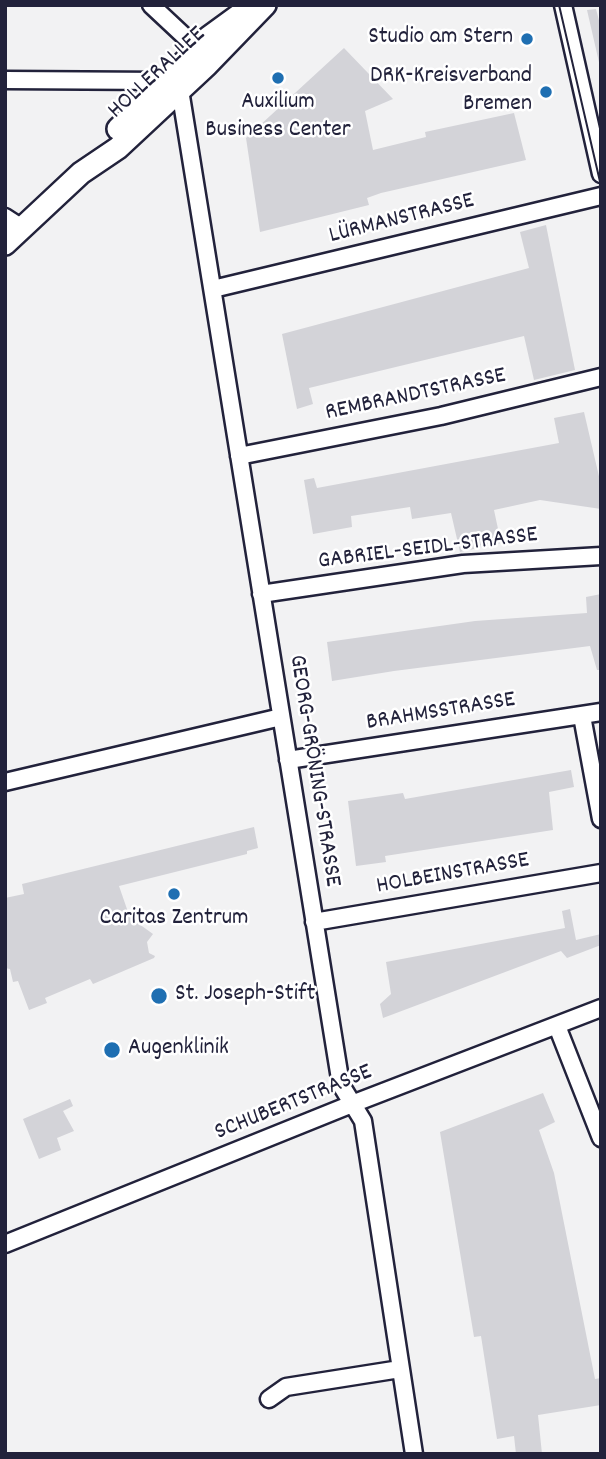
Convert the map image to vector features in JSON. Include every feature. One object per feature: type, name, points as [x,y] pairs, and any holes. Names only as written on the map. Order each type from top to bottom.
[{"type":"main road","name":"HOLLERALLEE","points":[[172,86],[197,48],[253,5]]},
{"type":"main road","name":"HOLLERALLEE","points":[[5,244],[14,223],[81,173],[109,139],[239,34],[265,5]]},
{"type":"street","points":[[151,5],[197,48]]},
{"type":"street","points":[[563,5],[601,174]]},
{"type":"street","points":[[5,80],[172,86]]},
{"type":"street","name":"GEORG-GRÖNING-STRASSE","points":[[172,86],[213,289],[341,1085],[363,1121],[414,1454]]},
{"type":"street","name":"LÜRMANSTRASSE","points":[[213,289],[601,196]]},
{"type":"street","name":"REMBRANDTSTRASSE","points":[[239,456],[441,415],[601,377]]},
{"type":"street","name":"GABRIEL-SEIDL-STRASSE","points":[[261,594],[463,564],[601,556]]},
{"type":"street","name":"BRAHMSSTRASSE","points":[[288,760],[601,712]]},
{"type":"street","points":[[5,782],[281,716]]},
{"type":"street","points":[[582,716],[601,819]]},
{"type":"street","name":"HOLBEINSTRASSE","points":[[314,922],[601,873]]},
{"type":"street","name":"SCHUBERTSTRASSE","points":[[5,1244],[352,1104],[601,1008]]},
{"type":"street","points":[[557,1026],[601,1138]]},
{"type":"street","points":[[269,1399],[286,1387],[400,1369]]},
{"type":"shaded area","points":[[596,9],[601,28],[601,71],[587,10]]},
{"type":"shaded area","points":[[344,48],[393,99],[365,111],[373,150],[426,137],[425,132],[514,113],[526,160],[381,193],[367,198],[369,205],[260,232],[246,138]]},
{"type":"shaded area","points":[[546,225],[575,370],[534,380],[524,336],[309,388],[313,404],[297,409],[282,334],[529,268],[520,232]]},
{"type":"shaded area","points":[[584,412],[601,485],[601,509],[540,500],[494,510],[501,543],[460,552],[451,513],[412,519],[410,507],[351,516],[352,527],[313,534],[304,480],[314,478],[317,488],[559,443],[554,418]]},
{"type":"shaded area","points":[[601,594],[601,670],[597,670],[590,646],[332,681],[327,642],[475,621],[587,613],[586,597]]},
{"type":"shaded area","points":[[571,770],[574,787],[549,792],[553,830],[385,856],[386,862],[356,866],[348,801],[403,793],[405,799]]},
{"type":"shaded area","points":[[254,827],[258,848],[247,851],[247,854],[119,886],[128,912],[135,921],[153,934],[147,942],[149,953],[155,956],[154,958],[93,984],[90,979],[45,998],[47,1003],[29,1010],[18,981],[13,982],[10,969],[5,968],[5,898],[24,894],[22,884]]},
{"type":"shaded area","points":[[570,909],[576,940],[601,934],[601,945],[567,958],[561,951],[383,1018],[380,1004],[391,994],[386,962],[565,928],[562,911]]},
{"type":"shaded area","points":[[543,1093],[555,1122],[539,1130],[554,1173],[595,1379],[601,1378],[601,1405],[538,1415],[542,1454],[516,1454],[514,1436],[497,1439],[481,1336],[474,1337],[440,1132]]},
{"type":"shaded area","points":[[70,1099],[73,1106],[63,1111],[74,1131],[57,1138],[61,1150],[39,1159],[23,1119]]},
{"type":"tram line","points":[[559,5],[601,186]]},
{"type":"place","name":"Studio am Stern","points":[[527,39]]},
{"type":"place","name":"Auxilium Business Center","points":[[278,78]]},
{"type":"place","name":"DRK-Kreisverband Bremen","points":[[546,92]]},
{"type":"place","name":"Caritas Zentrum","points":[[174,894]]},
{"type":"place","name":"St. Joseph-Stift","points":[[159,996]]},
{"type":"place","name":"Augenklinik","points":[[112,1050]]}]
